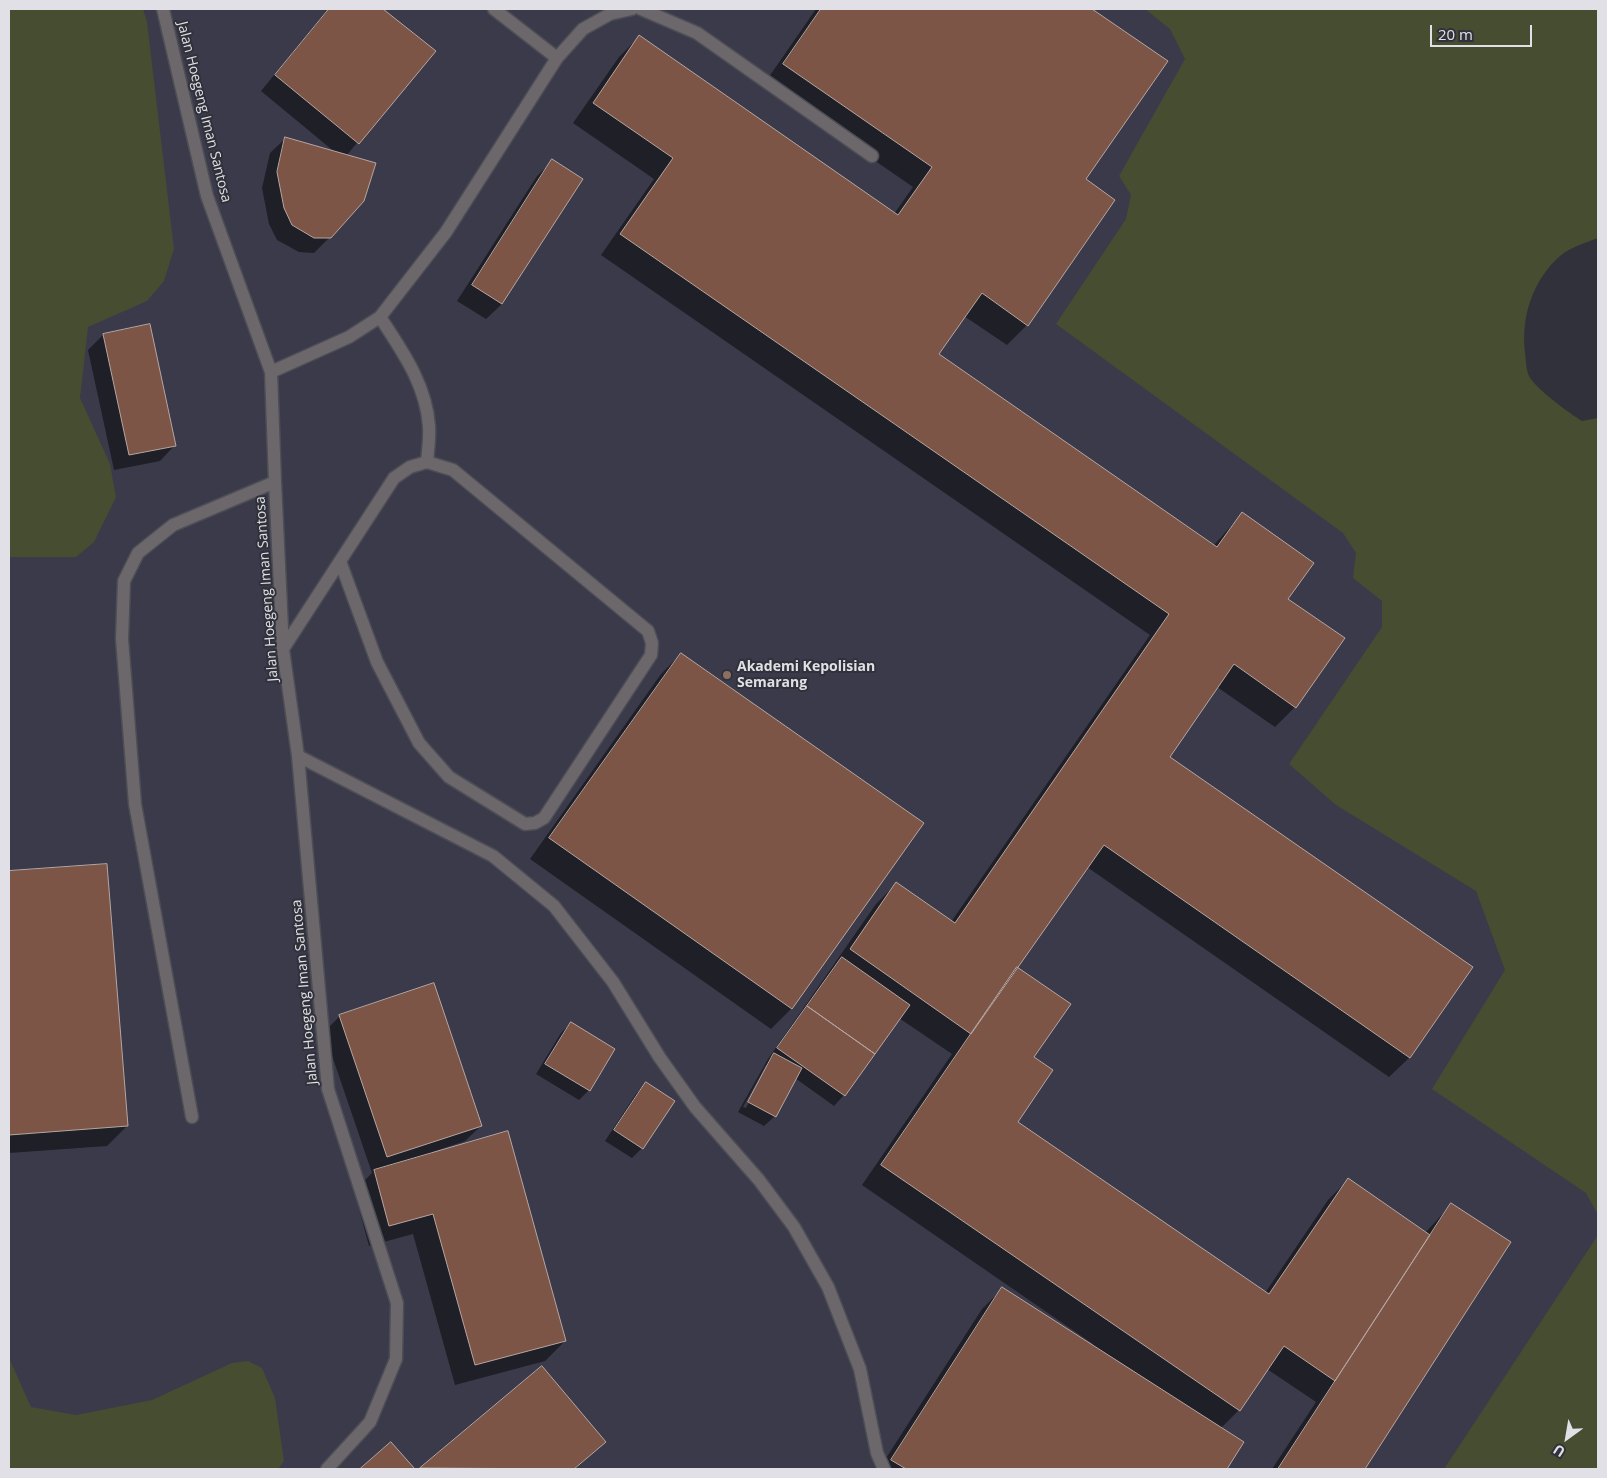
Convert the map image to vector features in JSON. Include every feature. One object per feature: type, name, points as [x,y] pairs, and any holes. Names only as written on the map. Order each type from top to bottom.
[{"type":"lane","name":"Jalan Hoegeng Iman Santosa","points":[[164,9],[207,196],[270,372],[283,649],[298,756],[328,1089],[397,1303],[396,1359],[370,1422],[328,1469]]},
{"type":"lane","points":[[494,9],[557,58]]},
{"type":"lane","points":[[270,372],[349,337],[380,317],[446,232],[557,58],[582,29],[610,14],[632,9]]},
{"type":"lane","points":[[641,9],[697,33],[872,156]]},
{"type":"lane","points":[[380,317],[410,363],[424,396],[429,427],[427,462]]},
{"type":"lane","points":[[283,649],[340,561],[394,478],[410,467],[427,462],[453,470],[648,631],[652,643],[651,655],[544,818],[535,823],[525,824],[449,777],[419,743],[377,662],[340,561]]},
{"type":"lane","name":"Jalan Hoegeng Iman Santosa","points":[[192,1116],[135,804],[122,639],[124,582],[138,553],[173,525],[275,482]]},
{"type":"lane","points":[[298,756],[493,856],[554,906],[613,982],[660,1058],[695,1107],[759,1180],[794,1226],[828,1286],[860,1369],[877,1453],[884,1469]]},
{"type":"shaded area","name":"Akademi Kepolisian Semarang","points":[[9,9],[1323,9],[1598,980],[1598,1469],[9,1469]]},
{"type":"green space","points":[[9,9],[143,9],[147,22],[174,249],[164,281],[147,301],[88,327],[80,398],[110,464],[116,497],[94,542],[76,557],[9,557]]},
{"type":"green space","points":[[1145,9],[1598,9],[1598,238],[1564,253],[1550,266],[1542,277],[1530,300],[1524,340],[1526,364],[1532,381],[1582,421],[1598,418],[1598,1215],[1586,1193],[1432,1089],[1505,970],[1476,891],[1336,805],[1289,764],[1382,627],[1382,601],[1353,578],[1356,553],[1343,533],[1056,324],[1126,219],[1131,195],[1119,176],[1185,59],[1170,29]]},
{"type":"green space","points":[[1598,1235],[1598,1469],[1444,1469]]},
{"type":"green space","points":[[9,1358],[31,1407],[76,1415],[152,1400],[232,1363],[248,1361],[262,1368],[275,1398],[284,1461],[278,1469],[9,1469]]},
{"type":"building","points":[[329,9],[383,9],[436,51],[359,144],[275,75]]},
{"type":"building","points":[[821,9],[1092,9],[1168,61],[1086,179],[1115,200],[1028,326],[982,293],[939,354],[1217,547],[1242,512],[1314,563],[1288,599],[1345,638],[1296,708],[1234,664],[1170,757],[1473,967],[1410,1058],[1104,845],[971,1034],[850,949],[896,882],[955,923],[1169,614],[620,234],[673,158],[593,103],[639,35],[898,215],[932,167],[783,64]]},
{"type":"building","points":[[285,137],[376,163],[364,201],[331,238],[314,238],[292,225],[284,208],[277,172]]},
{"type":"building","points":[[552,159],[583,179],[502,304],[472,285]]},
{"type":"building","points":[[150,324],[176,446],[129,455],[103,334]]},
{"type":"building","points":[[681,653],[924,823],[792,1009],[549,838]]},
{"type":"building","points":[[107,864],[128,1126],[9,1135],[9,871]]},
{"type":"building","points":[[842,957],[910,1005],[875,1054],[807,1006]]},
{"type":"building","points":[[1017,967],[1071,1004],[1034,1057],[1053,1070],[1018,1122],[1269,1294],[1348,1178],[1430,1235],[1335,1381],[1284,1346],[1240,1411],[881,1165]]},
{"type":"building","points":[[434,983],[482,1126],[387,1157],[339,1015]]},
{"type":"building","points":[[807,1006],[875,1054],[845,1096],[777,1048]]},
{"type":"building","points":[[571,1022],[615,1049],[590,1091],[545,1064]]},
{"type":"building","points":[[774,1053],[802,1068],[776,1117],[748,1102]]},
{"type":"building","points":[[646,1082],[675,1101],[643,1149],[614,1130]]},
{"type":"building","points":[[508,1131],[566,1341],[475,1365],[433,1214],[389,1226],[374,1170]]},
{"type":"building","points":[[1451,1203],[1511,1242],[1365,1469],[1278,1469]]},
{"type":"building","points":[[1002,1287],[1244,1442],[1227,1469],[906,1469],[891,1460]]},
{"type":"building","points":[[542,1366],[606,1442],[574,1469],[420,1468]]},
{"type":"building","points":[[391,1442],[415,1469],[360,1469]]},
{"type":"place","name":"Akademi Kepolisian Semarang","points":[[727,675]]}]
